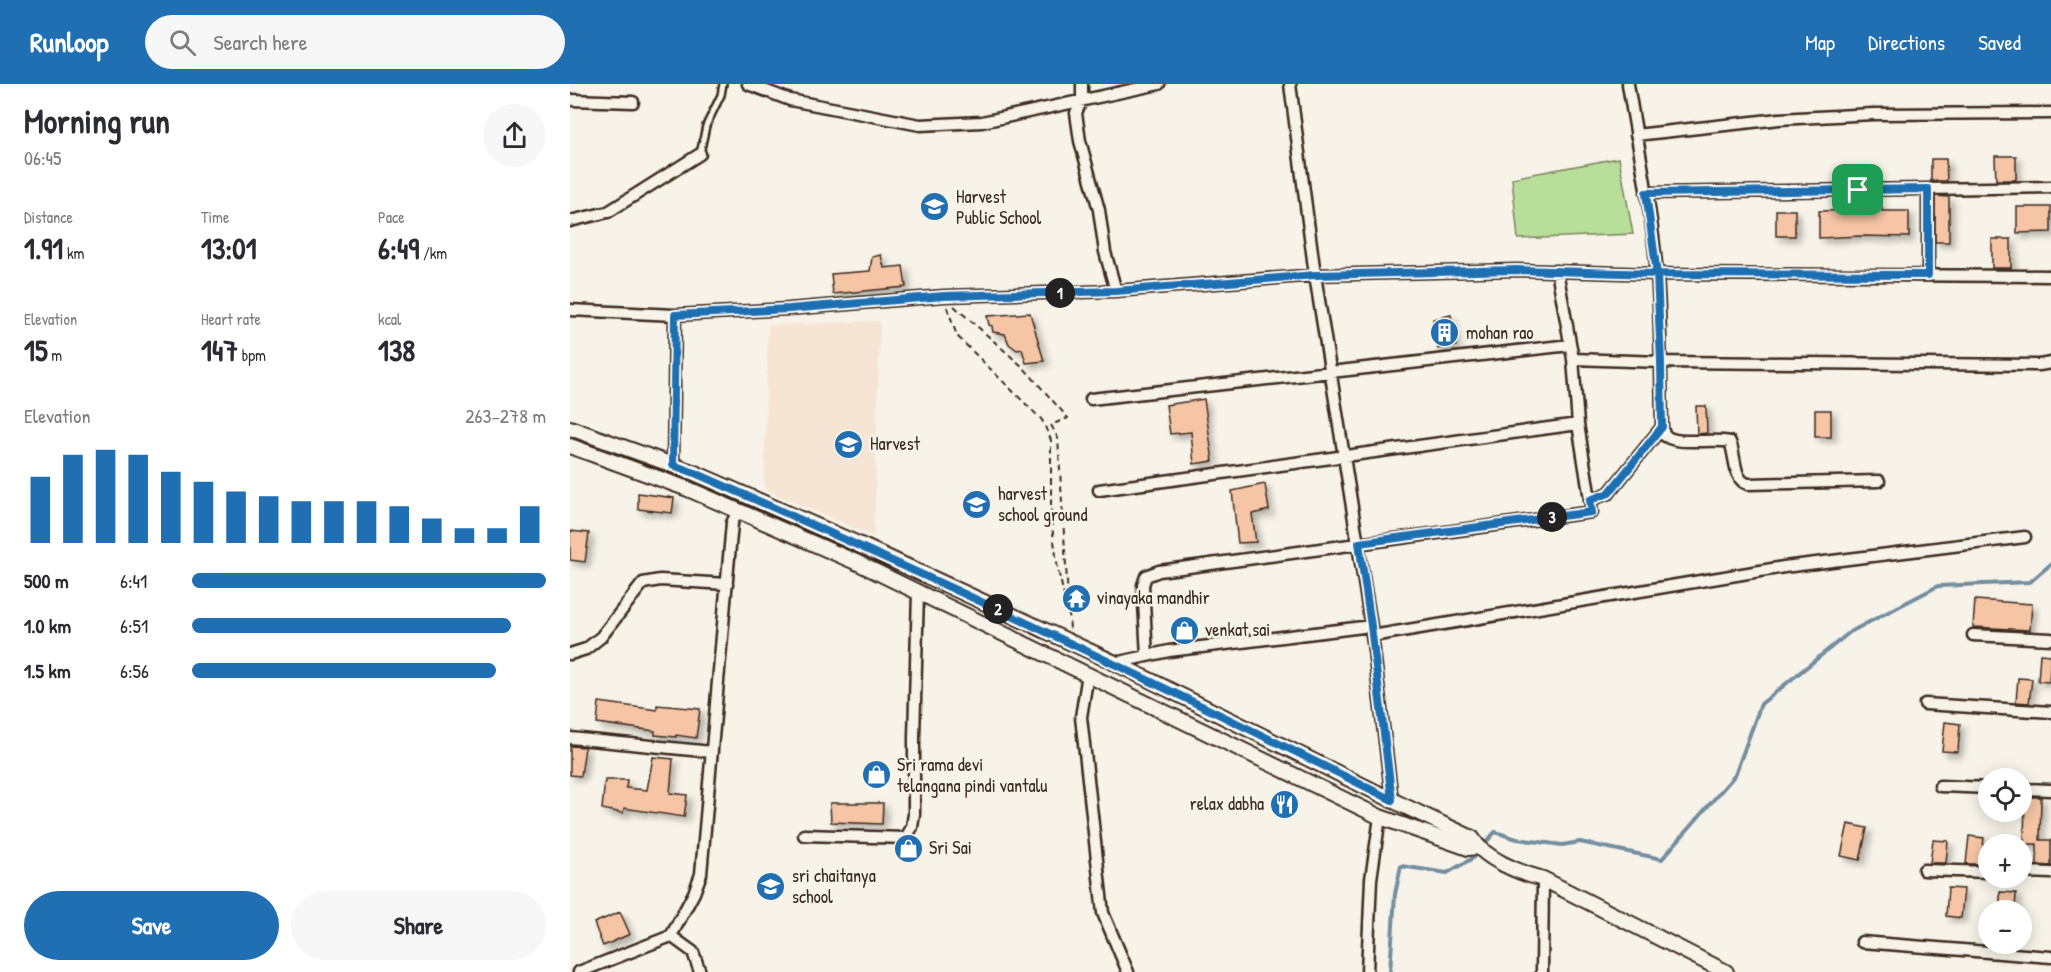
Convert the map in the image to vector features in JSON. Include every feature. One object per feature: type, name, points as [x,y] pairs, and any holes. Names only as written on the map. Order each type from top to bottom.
[{"type":"street","points":[[748,84],[789,100],[920,125],[982,122],[1159,84]]},
{"type":"street","points":[[1082,84],[1082,99],[1076,113],[1080,141],[1099,210],[1105,252],[1116,291]]},
{"type":"street","points":[[1290,84],[1315,275],[1372,631],[1392,800]]},
{"type":"street","points":[[1628,84],[1657,274],[1664,435],[1672,440],[1730,442],[1737,477],[1742,483],[1879,481]]},
{"type":"street","points":[[570,100],[633,102]]},
{"type":"street","points":[[1636,135],[1779,119],[1873,114],[2051,113]]},
{"type":"street","points":[[570,221],[608,212],[700,154]]},
{"type":"street","points":[[1646,193],[2051,187]]},
{"type":"street","points":[[1928,189],[1928,275]]},
{"type":"street","points":[[570,310],[675,315],[789,309],[944,296],[1116,291],[1315,275],[1516,270],[1657,274],[2051,276]]},
{"type":"street","points":[[1147,656],[1143,585],[1146,576],[1160,571],[1592,512],[1578,424],[1573,359],[1557,271]]},
{"type":"street","points":[[673,465],[675,315]]},
{"type":"street","points":[[1091,399],[1570,345]]},
{"type":"street","points":[[1573,359],[1661,362],[2039,365],[2051,363]]},
{"type":"street","points":[[1099,490],[1578,424]]},
{"type":"street","points":[[1590,500],[1609,493],[1662,427]]},
{"type":"street","points":[[570,428],[695,473],[866,547],[1115,663],[1472,838],[1478,847],[1524,874],[1543,879],[1726,972]]},
{"type":"street","points":[[570,446],[688,489],[858,563],[1380,817],[1468,848],[1478,847]]},
{"type":"street","points":[[579,972],[671,936],[694,893],[701,874],[732,523],[738,511]]},
{"type":"street","points":[[1115,663],[1169,651],[1372,631],[1784,567],[2025,537]]},
{"type":"street","points":[[570,654],[586,649],[601,637],[643,583],[660,580],[727,584]]},
{"type":"street","points":[[804,835],[906,838],[912,827],[918,592]]},
{"type":"street","points":[[1973,635],[2051,639]]},
{"type":"street","points":[[1088,675],[1081,717],[1103,913],[1128,972]]},
{"type":"street","points":[[1925,704],[2051,712]]},
{"type":"street","points":[[570,738],[712,752]]},
{"type":"street","points":[[1940,786],[1978,788]]},
{"type":"street","points":[[2032,789],[2051,790]]},
{"type":"street","points":[[1367,972],[1371,879],[1380,817]]},
{"type":"street","points":[[1924,870],[1978,872]]},
{"type":"street","points":[[2032,872],[2051,873]]},
{"type":"street","points":[[1542,972],[1543,879]]},
{"type":"street","points":[[671,936],[693,952],[700,972]]},
{"type":"street","points":[[1862,942],[2051,957]]},
{"type":"lane","points":[[700,154],[706,126],[723,84]]},
{"type":"path","points":[[944,296],[957,336],[1042,420],[1051,440],[1052,519],[1058,570],[1070,620]]},
{"type":"path","points":[[944,296],[1023,368],[1068,417],[1052,425],[1058,438],[1071,643]]},
{"type":"shaded area","points":[[880,321],[874,537],[764,489],[768,325]]},
{"type":"green space","points":[[1619,158],[1633,234],[1518,239],[1512,178]]},
{"type":"building","points":[[1995,156],[2016,156],[2016,180],[1996,180]]},
{"type":"building","points":[[1931,159],[1946,159],[1947,181],[1931,181]]},
{"type":"building","points":[[1935,196],[1949,197],[1949,242],[1935,242]]},
{"type":"building","points":[[1865,207],[1882,207],[1882,211],[1909,211],[1909,237],[1819,238],[1819,211],[1865,210]]},
{"type":"building","points":[[2017,207],[2051,207],[2051,232],[2017,233]]},
{"type":"building","points":[[1776,210],[1795,210],[1795,236],[1776,236]]},
{"type":"building","points":[[1992,239],[2011,239],[2011,268],[1992,268]]},
{"type":"building","points":[[881,255],[884,268],[903,266],[906,287],[833,294],[831,274],[870,271],[872,257]]},
{"type":"building","points":[[1030,313],[1044,361],[1026,363],[1022,349],[1017,350],[1009,344],[1005,334],[993,332],[987,316]]},
{"type":"building","name":"mohan rao","points":[[1451,315],[1456,346],[1438,349],[1433,319]]},
{"type":"building","points":[[1204,399],[1213,461],[1194,464],[1191,432],[1170,434],[1166,405]]},
{"type":"building","points":[[1696,406],[1706,406],[1707,433],[1697,434]]},
{"type":"building","points":[[1815,410],[1831,410],[1831,437],[1815,437]]},
{"type":"building","points":[[1265,484],[1269,510],[1252,514],[1256,542],[1238,543],[1232,491]]},
{"type":"building","points":[[638,493],[674,498],[672,513],[638,509]]},
{"type":"building","points":[[570,531],[589,533],[585,562],[570,560]]},
{"type":"building","points":[[1975,600],[2032,604],[2030,630],[1973,627]]},
{"type":"building","points":[[2040,654],[2051,655],[2049,682],[2038,681]]},
{"type":"building","points":[[2018,678],[2032,679],[2029,703],[2016,702]]},
{"type":"building","points":[[599,702],[657,710],[657,705],[700,709],[696,738],[655,735],[655,731],[597,723]]},
{"type":"building","points":[[1945,722],[1960,724],[1958,752],[1942,751]]},
{"type":"building","points":[[570,746],[585,747],[581,776],[570,775]]},
{"type":"building","points":[[653,757],[673,759],[670,793],[687,795],[684,817],[624,808],[623,813],[602,809],[605,780],[627,780],[626,788],[647,790]]},
{"type":"building","points":[[2032,797],[2041,797],[2040,840],[2051,840],[2051,866],[2037,865],[2037,844],[2032,844],[2032,834],[2024,834],[2024,822],[2032,822]]},
{"type":"building","points":[[830,803],[883,803],[882,824],[831,822]]},
{"type":"building","points":[[1848,824],[1867,828],[1860,860],[1841,856]]},
{"type":"building","points":[[1969,836],[1978,837],[1978,864],[1966,864]]},
{"type":"building","points":[[1933,840],[1948,841],[1946,863],[1930,863]]},
{"type":"building","points":[[1948,888],[1964,889],[1961,918],[1946,916]]},
{"type":"building","points":[[2000,892],[2016,893],[2016,900],[2000,900]]},
{"type":"building","points":[[620,912],[630,934],[603,946],[594,923]]},
{"type":"waterway","points":[[1483,846],[1495,832],[1517,839],[1562,845],[1580,842],[1662,859],[1735,775],[1761,704],[1850,632],[1938,586],[2030,582],[2051,564]]},
{"type":"waterway","points":[[1390,972],[1395,894],[1401,866],[1447,873],[1473,858],[1478,852]]},
{"type":"place","name":"Harvest Public School","points":[[935,207]]},
{"type":"place","name":"mohan rao","points":[[1445,333]]},
{"type":"place","name":"Harvest","points":[[849,444]]},
{"type":"place","name":"harvest school ground","points":[[977,504]]},
{"type":"place","name":"vinayaka mandhir","points":[[1076,598]]},
{"type":"place","name":"venkat sai","points":[[1184,630]]},
{"type":"place","name":"Sri rama devi telangana pindi vantalu","points":[[876,775]]},
{"type":"place","name":"relax dabha","points":[[1285,804]]},
{"type":"place","name":"Sri Sai","points":[[908,848]]},
{"type":"place","name":"sri chaitanya school","points":[[771,886]]},
{"type":"route","points":[[1858,190],[1646,193],[1657,274],[1516,270],[1315,275],[1116,291],[944,296],[789,309],[675,315],[673,465],[866,547],[1115,663],[1392,800],[1359,543],[1592,512],[1590,500],[1609,493],[1662,427],[1657,274],[1928,275],[1928,189],[1858,190]]}]
